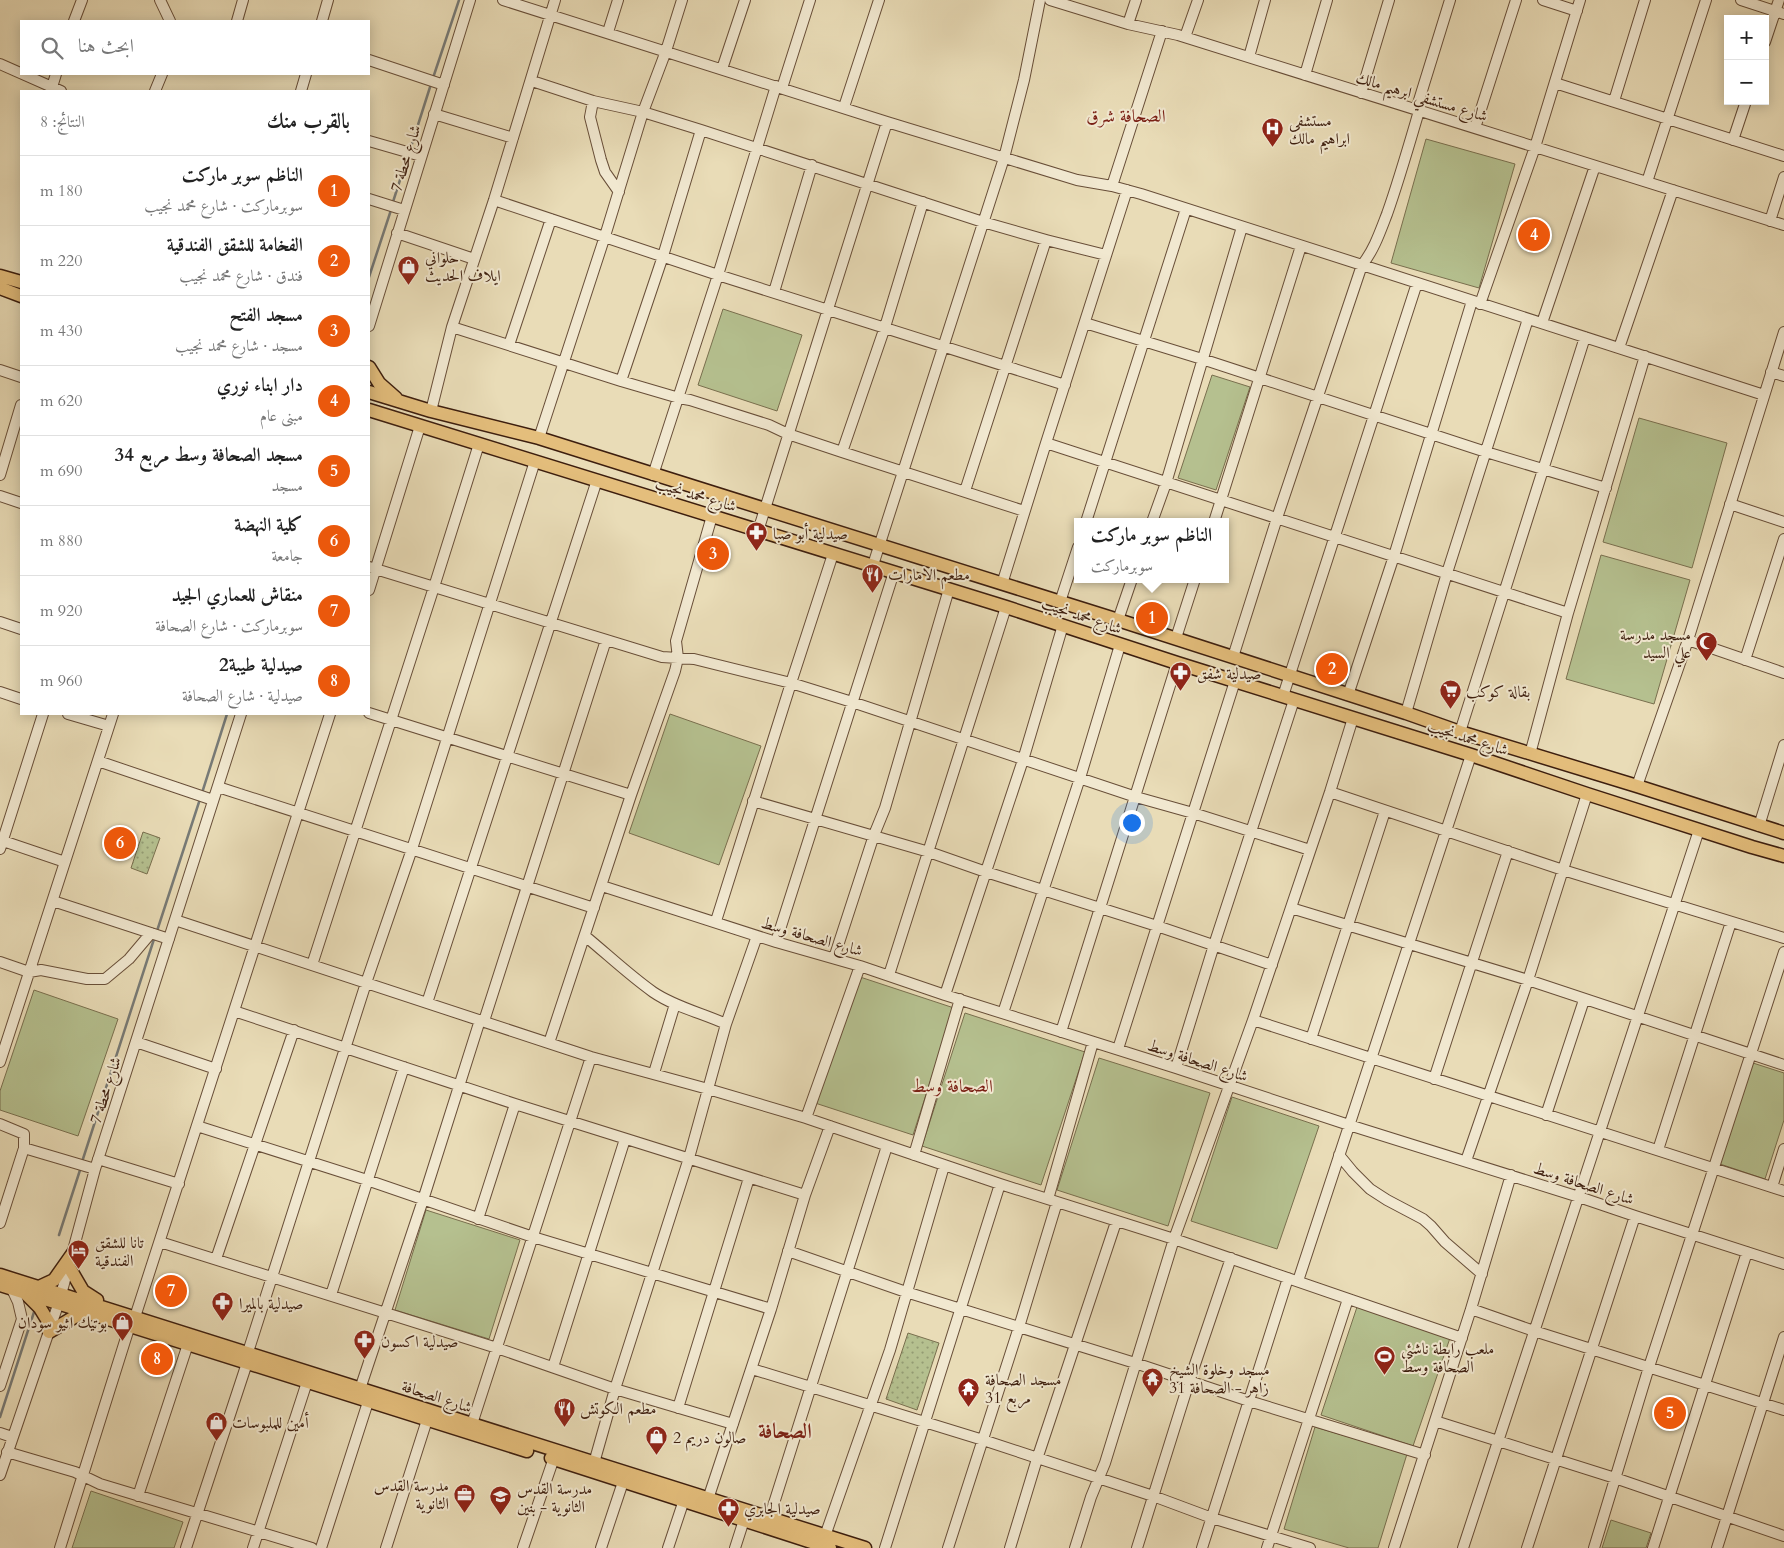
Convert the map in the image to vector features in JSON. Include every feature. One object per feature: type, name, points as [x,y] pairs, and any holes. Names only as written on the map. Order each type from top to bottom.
[{"type":"main road","points":[[0,276],[20,282]]},
{"type":"main road","points":[[0,288],[20,296]]},
{"type":"main road","points":[[370,369],[379,383],[402,402]]},
{"type":"main road","name":"شارع محمد نجيب","points":[[370,392],[431,411],[539,438],[1176,638],[1460,732],[1784,833]]},
{"type":"main road","name":"شارع محمد نجيب","points":[[370,410],[873,565],[1063,625],[1177,664],[1471,755],[1784,856]]},
{"type":"main road","points":[[370,418],[386,415]]},
{"type":"main road","points":[[39,1287],[54,1280],[73,1252]]},
{"type":"main road","points":[[69,1267],[80,1287],[87,1295],[113,1306],[121,1312]]},
{"type":"main road","name":"شارع الصحافة","points":[[4,1281],[39,1287],[89,1311],[133,1321],[247,1358],[307,1382],[368,1402],[555,1455],[594,1463],[769,1519],[828,1542],[865,1548]]},
{"type":"main road","name":"شارع الصحافة","points":[[4,1281],[24,1292],[121,1312],[133,1321],[188,1344],[360,1389],[472,1424],[623,1482],[744,1520],[806,1544],[828,1542]]},
{"type":"main road","points":[[24,1292],[40,1308],[50,1329],[89,1311]]},
{"type":"street","points":[[74,20],[82,0]]},
{"type":"street","points":[[160,0],[170,20]]},
{"type":"street","points":[[237,20],[243,0]]},
{"type":"street","points":[[322,20],[328,0]]},
{"type":"street","name":"شارع محطة 7","points":[[370,323],[470,0]]},
{"type":"street","points":[[503,0],[1076,180],[1127,190],[1764,395]]},
{"type":"street","points":[[431,411],[452,327],[532,81],[556,0]]},
{"type":"street","points":[[608,32],[618,0]]},
{"type":"street","points":[[539,438],[643,112],[666,51],[682,0]]},
{"type":"street","points":[[722,69],[745,0]]},
{"type":"street","points":[[653,475],[758,148],[810,0]]},
{"type":"street","points":[[844,108],[879,0]]},
{"type":"street","points":[[873,565],[1004,158],[1024,80],[1040,0]]},
{"type":"street","name":"شارع مستشفي ابرهيم مالك","points":[[1050,0],[1072,3],[1128,24],[1185,37],[1784,225]]},
{"type":"street","points":[[1128,24],[1136,0]]},
{"type":"street","points":[[1185,37],[1198,0]]},
{"type":"street","points":[[1248,57],[1265,0]]},
{"type":"street","points":[[1305,75],[1328,0]]},
{"type":"street","points":[[1361,93],[1389,0]]},
{"type":"street","points":[[1234,658],[1277,518],[1362,265],[1377,241],[1392,200],[1450,0]]},
{"type":"street","points":[[1475,128],[1516,0]]},
{"type":"street","points":[[1544,0],[1577,11]]},
{"type":"street","points":[[1348,695],[1394,556],[1431,434],[1476,303],[1535,147],[1580,0]]},
{"type":"street","points":[[1614,101],[1645,0]]},
{"type":"street","points":[[1647,182],[1706,0]]},
{"type":"street","points":[[1741,0],[1780,12]]},
{"type":"street","points":[[1769,34],[1780,12],[1779,0]]},
{"type":"street","points":[[1112,186],[1162,31]]},
{"type":"street","points":[[370,60],[444,84]]},
{"type":"street","points":[[0,64],[20,73]]},
{"type":"street","points":[[25,75],[56,89],[56,75]]},
{"type":"street","points":[[155,90],[162,75]]},
{"type":"street","points":[[301,90],[306,75]]},
{"type":"street","points":[[532,81],[593,101],[643,112],[701,130],[983,222],[1106,255]]},
{"type":"street","points":[[1555,83],[1784,156]]},
{"type":"street","points":[[593,101],[590,117],[601,160],[605,172],[619,192]]},
{"type":"street","points":[[1733,140],[1745,105]]},
{"type":"street","points":[[434,114],[513,138]]},
{"type":"street","points":[[758,531],[887,122]]},
{"type":"street","points":[[621,381],[663,256],[701,130]]},
{"type":"street","points":[[370,141],[421,156]]},
{"type":"street","points":[[774,292],[812,165]]},
{"type":"street","points":[[1542,323],[1595,166]]},
{"type":"street","points":[[1770,221],[1784,177]]},
{"type":"street","points":[[1002,584],[1127,190]]},
{"type":"street","points":[[1619,348],[1673,190]]},
{"type":"street","points":[[370,199],[404,210]]},
{"type":"street","points":[[494,200],[1065,385]]},
{"type":"street","points":[[842,452],[885,327],[923,202]]},
{"type":"street","points":[[1087,518],[1186,209]]},
{"type":"street","points":[[509,345],[551,219]]},
{"type":"street","points":[[1153,518],[1166,483],[1242,227]]},
{"type":"street","points":[[397,233],[474,259]]},
{"type":"street","points":[[965,491],[1046,240]]},
{"type":"street","points":[[1215,518],[1301,246]]},
{"type":"street","points":[[1176,1068],[1251,832],[1289,698],[1289,676],[1336,537],[1416,283]]},
{"type":"street","points":[[1406,713],[1447,573],[1528,319]]},
{"type":"street","points":[[1085,323],[1202,359],[1486,452],[1606,488]]},
{"type":"street","points":[[452,327],[621,381],[769,425],[788,434],[1024,511]]},
{"type":"street","points":[[1637,786],[1688,640],[1784,332]]},
{"type":"street","points":[[1460,732],[1585,337]]},
{"type":"street","points":[[1530,754],[1568,613],[1645,356]]},
{"type":"street","points":[[0,370],[20,376]]},
{"type":"street","points":[[1771,372],[1784,376]]},
{"type":"street","points":[[0,475],[20,408]]},
{"type":"street","points":[[370,583],[372,568],[420,426]]},
{"type":"street","points":[[1046,443],[1568,613]]},
{"type":"street","points":[[312,966],[479,444]]},
{"type":"street","points":[[186,1548],[535,461]]},
{"type":"street","points":[[426,1003],[597,480]]},
{"type":"street","points":[[0,496],[20,503]]},
{"type":"street","points":[[1730,504],[1784,522]]},
{"type":"street","points":[[549,1043],[631,795],[675,670],[678,658],[676,641],[712,516]]},
{"type":"street","points":[[1745,660],[1784,539]]},
{"type":"street","points":[[716,921],[833,554]]},
{"type":"street","points":[[1060,602],[1074,559]]},
{"type":"street","points":[[372,568],[662,657],[694,659],[791,683],[1136,797],[1194,813],[1310,850]]},
{"type":"street","points":[[776,942],[894,572]]},
{"type":"street","points":[[1118,620],[1131,583]]},
{"type":"street","points":[[1176,638],[1194,583]]},
{"type":"street","points":[[834,958],[887,801],[949,589]]},
{"type":"street","points":[[889,975],[1006,607]]},
{"type":"street","points":[[0,622],[20,629]]},
{"type":"street","points":[[945,995],[1023,760],[1063,625]]},
{"type":"street","points":[[360,1389],[423,1200],[458,1085],[482,1021],[606,640]]},
{"type":"street","points":[[1688,640],[1784,673]]},
{"type":"street","points":[[1003,1013],[1080,778],[1120,645]]},
{"type":"street","points":[[1061,1032],[1177,664]]},
{"type":"street","points":[[1118,1049],[1235,681]]},
{"type":"street","points":[[0,692],[20,699]]},
{"type":"street","points":[[370,713],[631,795]]},
{"type":"street","points":[[43,715],[1,844],[65,862]]},
{"type":"street","points":[[71,715],[109,726]]},
{"type":"street","points":[[0,1062],[113,715]]},
{"type":"street","name":"شارع محطة 7","points":[[0,1475],[60,1298],[97,1164],[241,715]]},
{"type":"street","points":[[60,1548],[330,715]]},
{"type":"street","points":[[1075,1548],[1091,1497],[1099,1479],[1174,1239],[1272,965],[1353,718]]},
{"type":"street","points":[[1760,826],[1784,745]]},
{"type":"street","points":[[1202,1548],[1249,1401],[1340,1155],[1471,755]]},
{"type":"street","points":[[98,761],[213,800]]},
{"type":"street","points":[[218,787],[594,908]]},
{"type":"street","points":[[1330,792],[1508,850],[1563,870],[1784,938]]},
{"type":"street","points":[[1466,1161],[1528,980],[1587,794]]},
{"type":"street","points":[[753,801],[929,852],[1272,965]]},
{"type":"street","points":[[1311,1039],[1385,811]]},
{"type":"street","points":[[1463,1548],[1699,830]]},
{"type":"street","points":[[1434,1078],[1508,850]]},
{"type":"street","name":"شارع الصحافة وسط","points":[[602,886],[716,921],[756,936],[889,975],[960,1000],[1118,1049],[1784,1264]]},
{"type":"street","points":[[53,900],[168,939]]},
{"type":"street","points":[[1291,908],[1528,980],[1784,1065]]},
{"type":"street","points":[[175,920],[591,1057],[654,1073],[806,1118],[944,1166],[1231,1258],[1462,1338]]},
{"type":"street","points":[[1658,1150],[1731,922]]},
{"type":"street","points":[[0,962],[29,972],[41,970],[87,979],[105,979],[128,959],[150,933]]},
{"type":"street","points":[[585,936],[653,992],[676,1004],[706,1014],[726,1024]]},
{"type":"street","points":[[594,1463],[615,1389],[689,1158],[726,1024],[756,936]]},
{"type":"street","points":[[1594,1548],[1692,1234],[1784,952]]},
{"type":"street","points":[[806,1118],[860,966]]},
{"type":"street","points":[[914,1155],[960,1000]]},
{"type":"street","points":[[1546,1115],[1584,1000]]},
{"type":"street","points":[[654,1073],[676,1004]]},
{"type":"street","points":[[234,1011],[515,1104],[805,1195]]},
{"type":"street","points":[[1253,1020],[1784,1191]]},
{"type":"street","points":[[216,1260],[294,1030]]},
{"type":"street","points":[[136,1042],[216,1068]]},
{"type":"street","points":[[948,1548],[1019,1327],[1093,1042]]},
{"type":"street","points":[[472,1424],[591,1057]]},
{"type":"street","points":[[330,1295],[404,1067]]},
{"type":"street","points":[[478,1219],[515,1104]]},
{"type":"street","points":[[0,1124],[22,1132],[25,1137],[24,1148],[3,1204],[0,1223]]},
{"type":"street","points":[[197,1126],[367,1180],[533,1237],[771,1309]]},
{"type":"street","points":[[708,1499],[752,1369],[805,1195],[830,1126]]},
{"type":"street","points":[[553,1367],[625,1139]]},
{"type":"street","points":[[769,1519],[887,1146]]},
{"type":"street","points":[[24,1148],[179,1184]]},
{"type":"street","points":[[1772,1187],[1784,1149]]},
{"type":"street","points":[[1340,1155],[1353,1172],[1370,1188],[1387,1200],[1423,1219],[1445,1242],[1482,1274]]},
{"type":"street","points":[[828,1542],[870,1405],[890,1350],[944,1166]]},
{"type":"street","points":[[1394,1548],[1436,1421],[1511,1175]]},
{"type":"street","points":[[678,1408],[749,1178]]},
{"type":"street","points":[[884,1548],[962,1309],[1000,1184]]},
{"type":"street","points":[[1527,1548],[1635,1216]]},
{"type":"street","points":[[1010,1548],[1037,1459],[1116,1222]]},
{"type":"street","points":[[160,1242],[498,1348],[615,1389],[733,1424]]},
{"type":"street","points":[[788,1251],[848,1270],[906,1292],[1425,1455]]},
{"type":"street","points":[[1653,1548],[1747,1252]]},
{"type":"street","points":[[1137,1548],[1189,1382],[1231,1258]]},
{"type":"street","points":[[0,1386],[22,1319],[18,1302],[4,1281]]},
{"type":"street","points":[[1266,1548],[1348,1298]]},
{"type":"street","points":[[1471,1309],[1534,1331],[1784,1410]]},
{"type":"street","points":[[1717,1548],[1784,1338]]},
{"type":"street","points":[[138,1496],[188,1344]]},
{"type":"street","points":[[752,1369],[983,1440],[1153,1496],[1212,1518],[1310,1548]]},
{"type":"street","points":[[253,1548],[307,1382]]},
{"type":"street","points":[[321,1548],[368,1402]]},
{"type":"street","points":[[386,1548],[427,1420]]},
{"type":"street","points":[[1436,1421],[1615,1478],[1784,1536]]},
{"type":"street","points":[[0,1433],[12,1436]]},
{"type":"street","points":[[7,1452],[138,1496],[312,1548]]},
{"type":"street","points":[[523,1548],[555,1455]]},
{"type":"street","points":[[601,1548],[623,1482]]},
{"type":"street","points":[[668,1548],[684,1500]]},
{"type":"street","points":[[734,1548],[744,1520]]},
{"type":"green space","points":[[1426,139],[1515,164],[1479,288],[1391,263]]},
{"type":"green space","points":[[723,309],[802,335],[777,411],[698,385]]},
{"type":"green space","points":[[1212,375],[1250,387],[1216,490],[1178,478]]},
{"type":"green space","points":[[1639,418],[1727,443],[1692,568],[1603,542]]},
{"type":"green space","points":[[1601,555],[1690,580],[1654,704],[1566,679]]},
{"type":"green space","points":[[670,714],[761,746],[719,865],[629,833]]},
{"type":"green space","points":[[143,832],[160,838],[147,874],[131,868]]},
{"type":"green space","points":[[854,975],[954,1008],[913,1135],[812,1102]]},
{"type":"green space","points":[[34,990],[118,1019],[78,1136],[0,1110],[0,1091]]},
{"type":"green space","points":[[965,1013],[1085,1052],[1041,1185],[922,1146]]},
{"type":"green space","points":[[1099,1058],[1210,1093],[1168,1226],[1057,1190]]},
{"type":"green space","points":[[1753,1063],[1784,1073],[1784,1120],[1765,1179],[1720,1164]]},
{"type":"green space","points":[[1232,1097],[1319,1126],[1277,1249],[1191,1221]]},
{"type":"green space","points":[[426,1210],[520,1240],[489,1339],[395,1310]]},
{"type":"green space","name":"ملعب رابطة ناشئي الصحافة وسط","points":[[1357,1307],[1450,1338],[1413,1446],[1321,1415]]},
{"type":"green space","points":[[908,1333],[939,1343],[917,1410],[886,1399]]},
{"type":"green space","points":[[1315,1427],[1407,1454],[1378,1548],[1349,1548],[1284,1529]]},
{"type":"green space","points":[[91,1491],[183,1522],[174,1548],[72,1548]]},
{"type":"green space","points":[[1611,1520],[1651,1533],[1646,1548],[1602,1548]]},
{"type":"waterway","points":[[433,78],[459,0]]},
{"type":"waterway","points":[[410,150],[431,84]]},
{"type":"waterway","points":[[392,205],[408,155]]},
{"type":"waterway","points":[[370,274],[391,210]]},
{"type":"waterway","points":[[202,793],[227,715]]},
{"type":"waterway","points":[[157,931],[200,799]]},
{"type":"waterway","points":[[82,1162],[155,936]]},
{"type":"waterway","points":[[59,1235],[81,1167]]},
{"type":"waterway","points":[[0,1417],[35,1309]]},
{"type":"place","name":"مستشفى ابراهيم مالك","points":[[1273,148]]},
{"type":"place","name":"دار ابناء نوري","points":[[1534,235]]},
{"type":"place","name":"حلواني ايلاف الحديث","points":[[409,285]]},
{"type":"place","name":"صيدلية أبو صبا","points":[[757,552]]},
{"type":"place","name":"مسجد الفتح","points":[[713,554]]},
{"type":"place","name":"مطعم الامارات","points":[[872,593]]},
{"type":"place","name":"الناظم سوبر ماركت","points":[[1152,618]]},
{"type":"place","name":"مسجد مدرسة علي السيد","points":[[1707,662]]},
{"type":"place","name":"الفخامة للشقق الفندقية","points":[[1332,669]]},
{"type":"place","name":"صيدلية شفق","points":[[1181,692]]},
{"type":"place","name":"بقالة كوكب","points":[[1450,710]]},
{"type":"place","name":"كلية النهضة","points":[[120,843]]},
{"type":"place","name":"تانا للشقق الفندقية","points":[[79,1270]]},
{"type":"place","name":"منقاش للعماري الجيد","points":[[171,1291]]},
{"type":"place","name":"صيدلية بالميرا","points":[[223,1322]]},
{"type":"place","name":"بوتيك اثيو سودان","points":[[123,1341]]},
{"type":"place","name":"صيدلية طيبة2","points":[[157,1359]]},
{"type":"place","name":"صيدلية اكسون","points":[[365,1360]]},
{"type":"place","name":"ملعب رابطة ناشئي الصحافة وسط","points":[[1385,1376]]},
{"type":"place","name":"مسجد وخلوة الشيخ زاهر - الصحافة 31","points":[[1153,1397]]},
{"type":"place","name":"مسجد الصحافة مربع 31","points":[[969,1407]]},
{"type":"place","name":"مسجد الصحافة وسط مربع 34","points":[[1670,1413]]},
{"type":"place","name":"مطعم الكوتش","points":[[564,1427]]},
{"type":"place","name":"أمين للملبوسات","points":[[216,1441]]},
{"type":"place","name":"صالون دريم 2","points":[[657,1456]]},
{"type":"place","name":"مدرسة القدس الثانوية","points":[[465,1513]]},
{"type":"place","name":"مدرسة القدس الثانوية - بنين","points":[[501,1516]]},
{"type":"place","name":"صيدلية الجابري","points":[[728,1527]]},
{"type":"district","name":"الصحافة شرق","points":[[1126,116]]},
{"type":"district","name":"الصحافة وسط","points":[[952,1086]]},
{"type":"district","name":"الصحافة","points":[[785,1431]]}]
